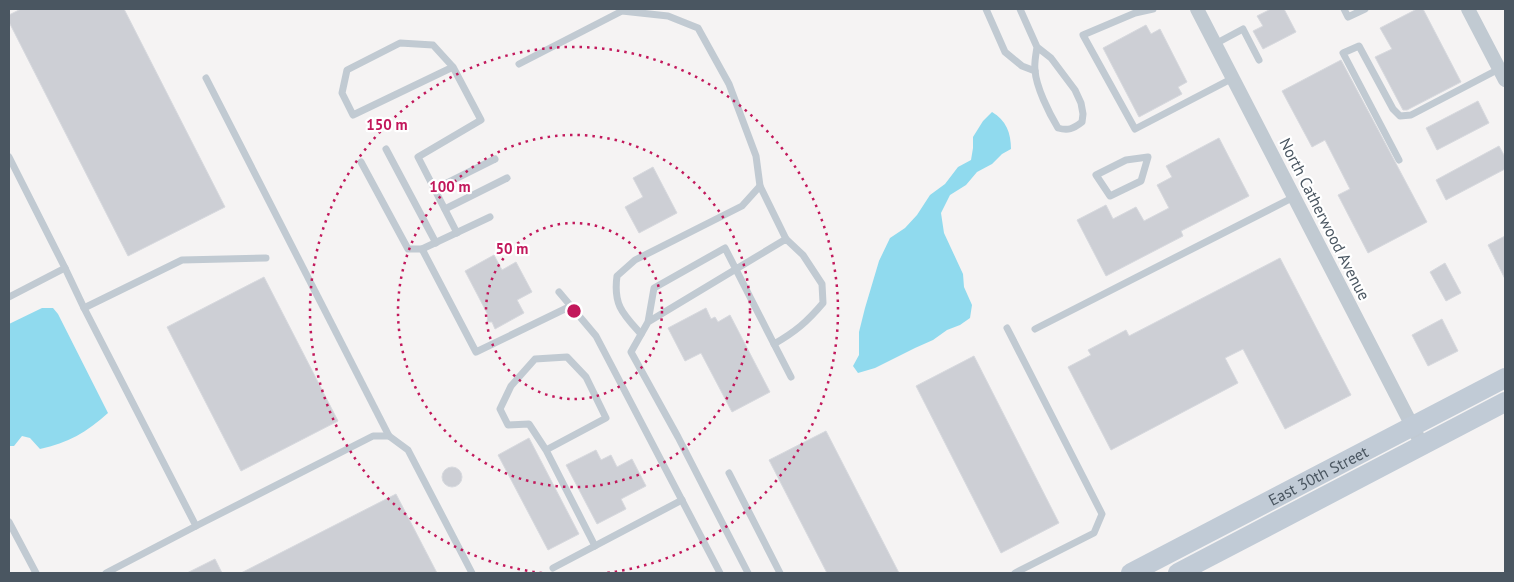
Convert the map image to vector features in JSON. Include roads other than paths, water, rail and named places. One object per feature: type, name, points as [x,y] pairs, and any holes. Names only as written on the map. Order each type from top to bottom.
[{"type":"main road","name":"East 30th Street","points":[[1131,573],[1505,378]]},
{"type":"main road","name":"East 30th Street","points":[[1178,573],[1505,402]]},
{"type":"street","name":"North Catherwood Avenue","points":[[1197,9],[1422,445]]},
{"type":"street","points":[[1468,9],[1502,75]]},
{"type":"lane","points":[[986,9],[1005,52],[1022,66],[1035,71]]},
{"type":"lane","points":[[1020,9],[1037,47],[1051,58],[1064,74],[1082,104],[1082,122],[1075,128],[1067,131],[1058,128],[1042,96],[1035,71],[1037,47]]},
{"type":"lane","points":[[1153,9],[1135,13],[1083,35],[1135,129],[1232,78]]},
{"type":"lane","points":[[1344,9],[1348,17],[1365,9]]},
{"type":"lane","points":[[519,64],[622,11],[668,16],[698,28],[729,84],[756,156],[760,186],[786,239],[803,255],[822,284],[823,303],[812,317],[796,331],[774,344]]},
{"type":"lane","points":[[1215,44],[1243,29],[1258,60]]},
{"type":"lane","points":[[454,67],[353,115],[342,93],[347,70],[400,43],[433,45],[454,67],[481,120],[418,156],[457,233]]},
{"type":"lane","points":[[1399,160],[1343,53],[1359,46],[1393,109],[1400,116],[1411,115],[1502,75]]},
{"type":"lane","points":[[206,78],[389,436],[408,450],[472,573]]},
{"type":"lane","points":[[386,149],[436,243]]},
{"type":"lane","points":[[9,157],[196,526]]},
{"type":"lane","points":[[1148,157],[1141,181],[1110,196],[1096,175],[1126,160],[1148,157]]},
{"type":"lane","points":[[435,190],[495,159]]},
{"type":"lane","points":[[361,162],[408,250],[422,249],[490,217]]},
{"type":"lane","points":[[445,209],[507,178]]},
{"type":"lane","points":[[641,334],[621,311],[615,291],[617,276],[635,260],[742,206],[760,186]]},
{"type":"lane","points":[[1035,329],[1294,197]]},
{"type":"lane","points":[[648,322],[786,239]]},
{"type":"lane","points":[[748,573],[678,437],[631,352],[648,322],[654,288],[725,248],[791,376]]},
{"type":"lane","points":[[422,249],[476,352],[571,306]]},
{"type":"lane","points":[[84,308],[182,260],[266,258]]},
{"type":"lane","points":[[9,297],[65,268]]},
{"type":"lane","points":[[559,292],[596,336],[720,573]]},
{"type":"lane","points":[[1007,328],[1102,514],[1094,533],[1015,573]]},
{"type":"lane","points":[[546,450],[606,418],[586,377],[567,357],[535,358],[511,386],[500,408],[508,426],[529,424],[546,450],[594,546]]},
{"type":"lane","points":[[106,573],[373,436],[389,436]]},
{"type":"lane","points":[[729,473],[780,573]]},
{"type":"lane","points":[[553,568],[682,500]]},
{"type":"lane","points":[[9,522],[36,573]]},
{"type":"water","points":[[992,112],[1001,119],[1007,128],[1011,149],[1002,154],[992,164],[977,172],[966,185],[950,195],[941,213],[944,233],[963,274],[964,287],[972,305],[970,318],[933,340],[875,368],[858,373],[853,366],[859,355],[859,332],[879,261],[890,238],[905,228],[917,215],[930,195],[945,184],[958,167],[971,160],[973,137],[983,121]]},
{"type":"water","points":[[42,308],[53,308],[58,314],[108,413],[85,431],[59,444],[40,449],[30,438],[22,436],[14,446],[9,446],[9,324]]}]
